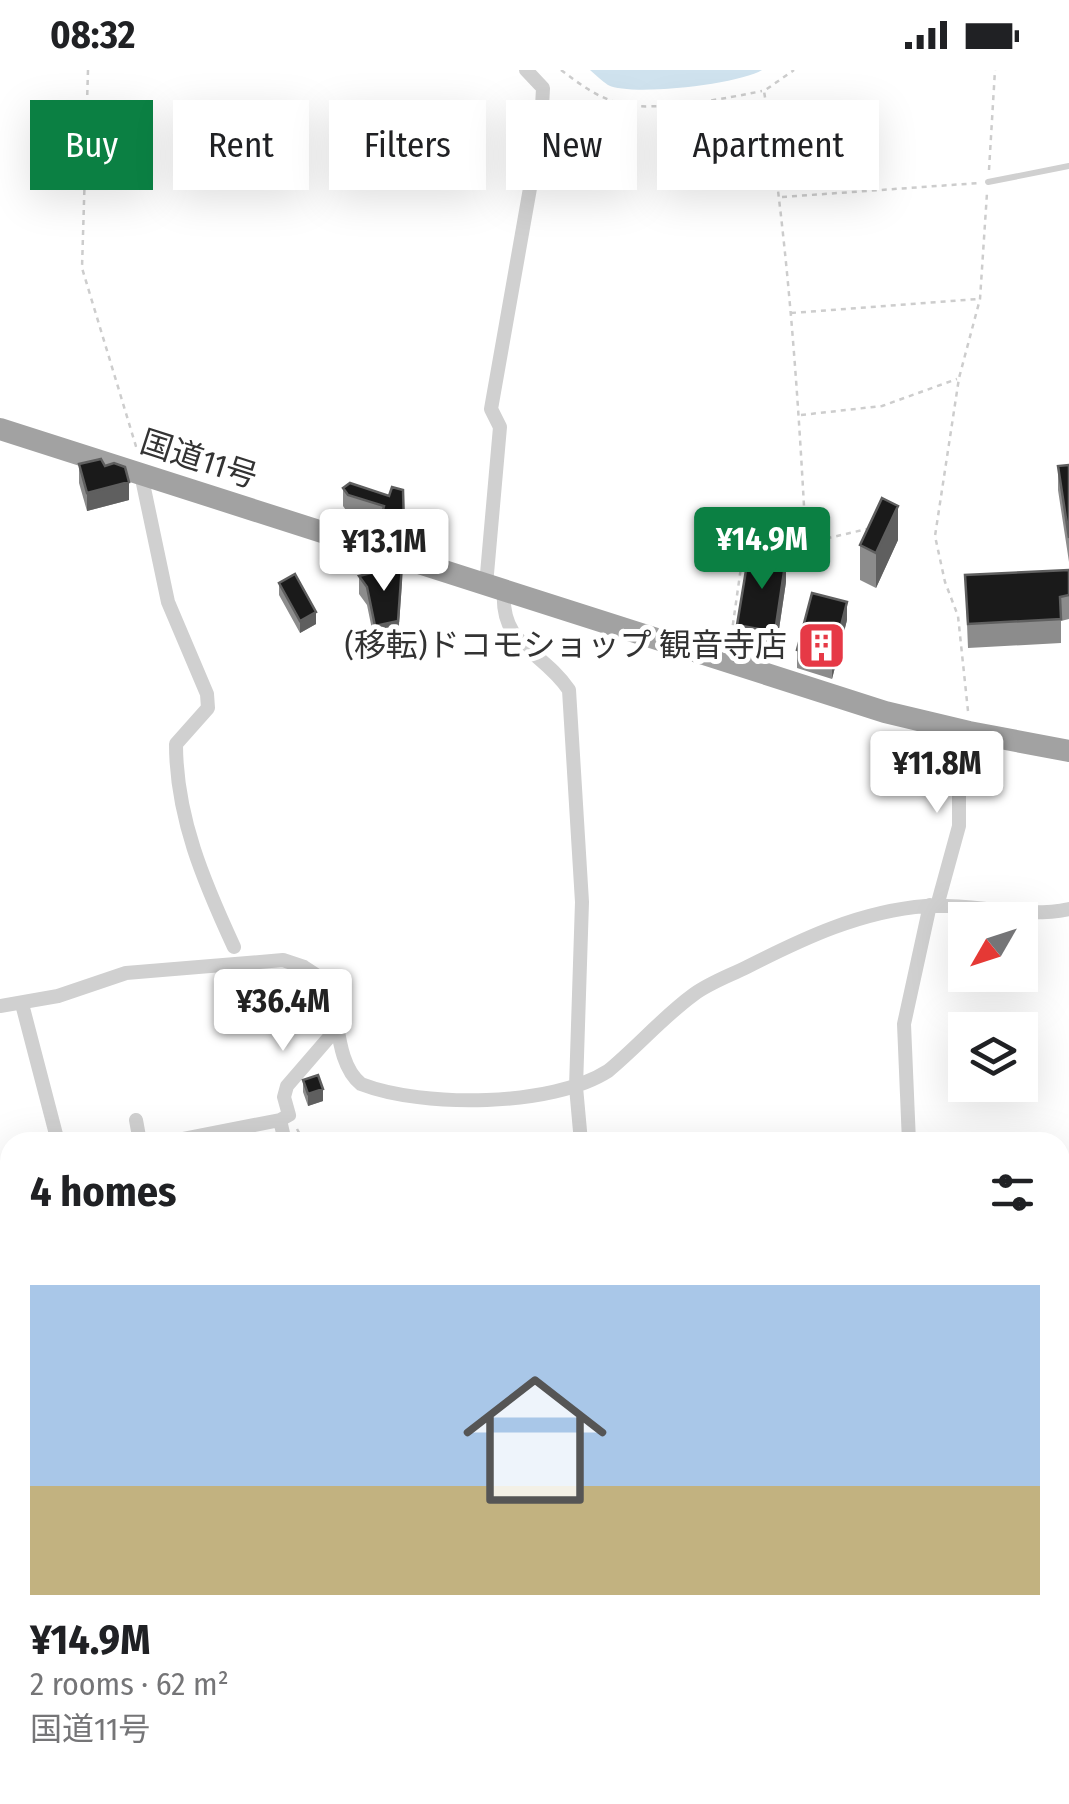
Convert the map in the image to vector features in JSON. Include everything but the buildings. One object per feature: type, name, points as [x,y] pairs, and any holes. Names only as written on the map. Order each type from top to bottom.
[{"type":"highway","name":"国道11号","points":[[0,429],[884,712],[1069,751]]},
{"type":"street","points":[[526,70],[543,88],[541,126],[490,409],[500,427],[495,588],[509,630],[569,690],[582,902],[576,1087],[581,1132]]},
{"type":"street","points":[[142,474],[168,602],[207,694],[208,708],[176,744],[186,817],[203,878],[234,947]]},
{"type":"street","points":[[908,1132],[904,1024],[959,826],[964,731]]},
{"type":"street","points":[[0,1006],[22,1004],[126,973],[283,960],[327,982],[354,1079],[370,1088],[426,1098],[530,1095],[576,1087],[608,1072],[701,990],[823,931],[873,913],[959,905],[1013,913],[1051,913],[1069,908]]},
{"type":"street","points":[[22,1004],[55,1132]]},
{"type":"street","points":[[218,1132],[289,1115],[284,1097],[287,1086],[338,1027]]},
{"type":"street","points":[[136,1120],[138,1132]]},
{"type":"street","points":[[280,1120],[283,1132]]},
{"type":"lane","points":[[988,182],[1069,166]]},
{"type":"path","points":[[88,70],[82,268],[142,474]]},
{"type":"path","points":[[561,70],[590,92],[626,105],[713,102],[764,91],[794,70]]},
{"type":"path","points":[[964,731],[964,654],[958,616],[945,582],[935,536],[958,378],[980,299],[995,70]]},
{"type":"path","points":[[764,91],[781,198],[806,543]]},
{"type":"path","points":[[781,198],[988,182]]},
{"type":"path","points":[[790,313],[980,299]]},
{"type":"path","points":[[799,415],[882,406],[958,378]]},
{"type":"path","points":[[727,663],[744,546],[777,548],[882,525]]},
{"type":"water","points":[[590,70],[762,70],[710,84],[639,90],[608,85]]},
{"type":"place","name":"(移転)ドコモショップ 観音寺店","points":[[822,645]]}]
